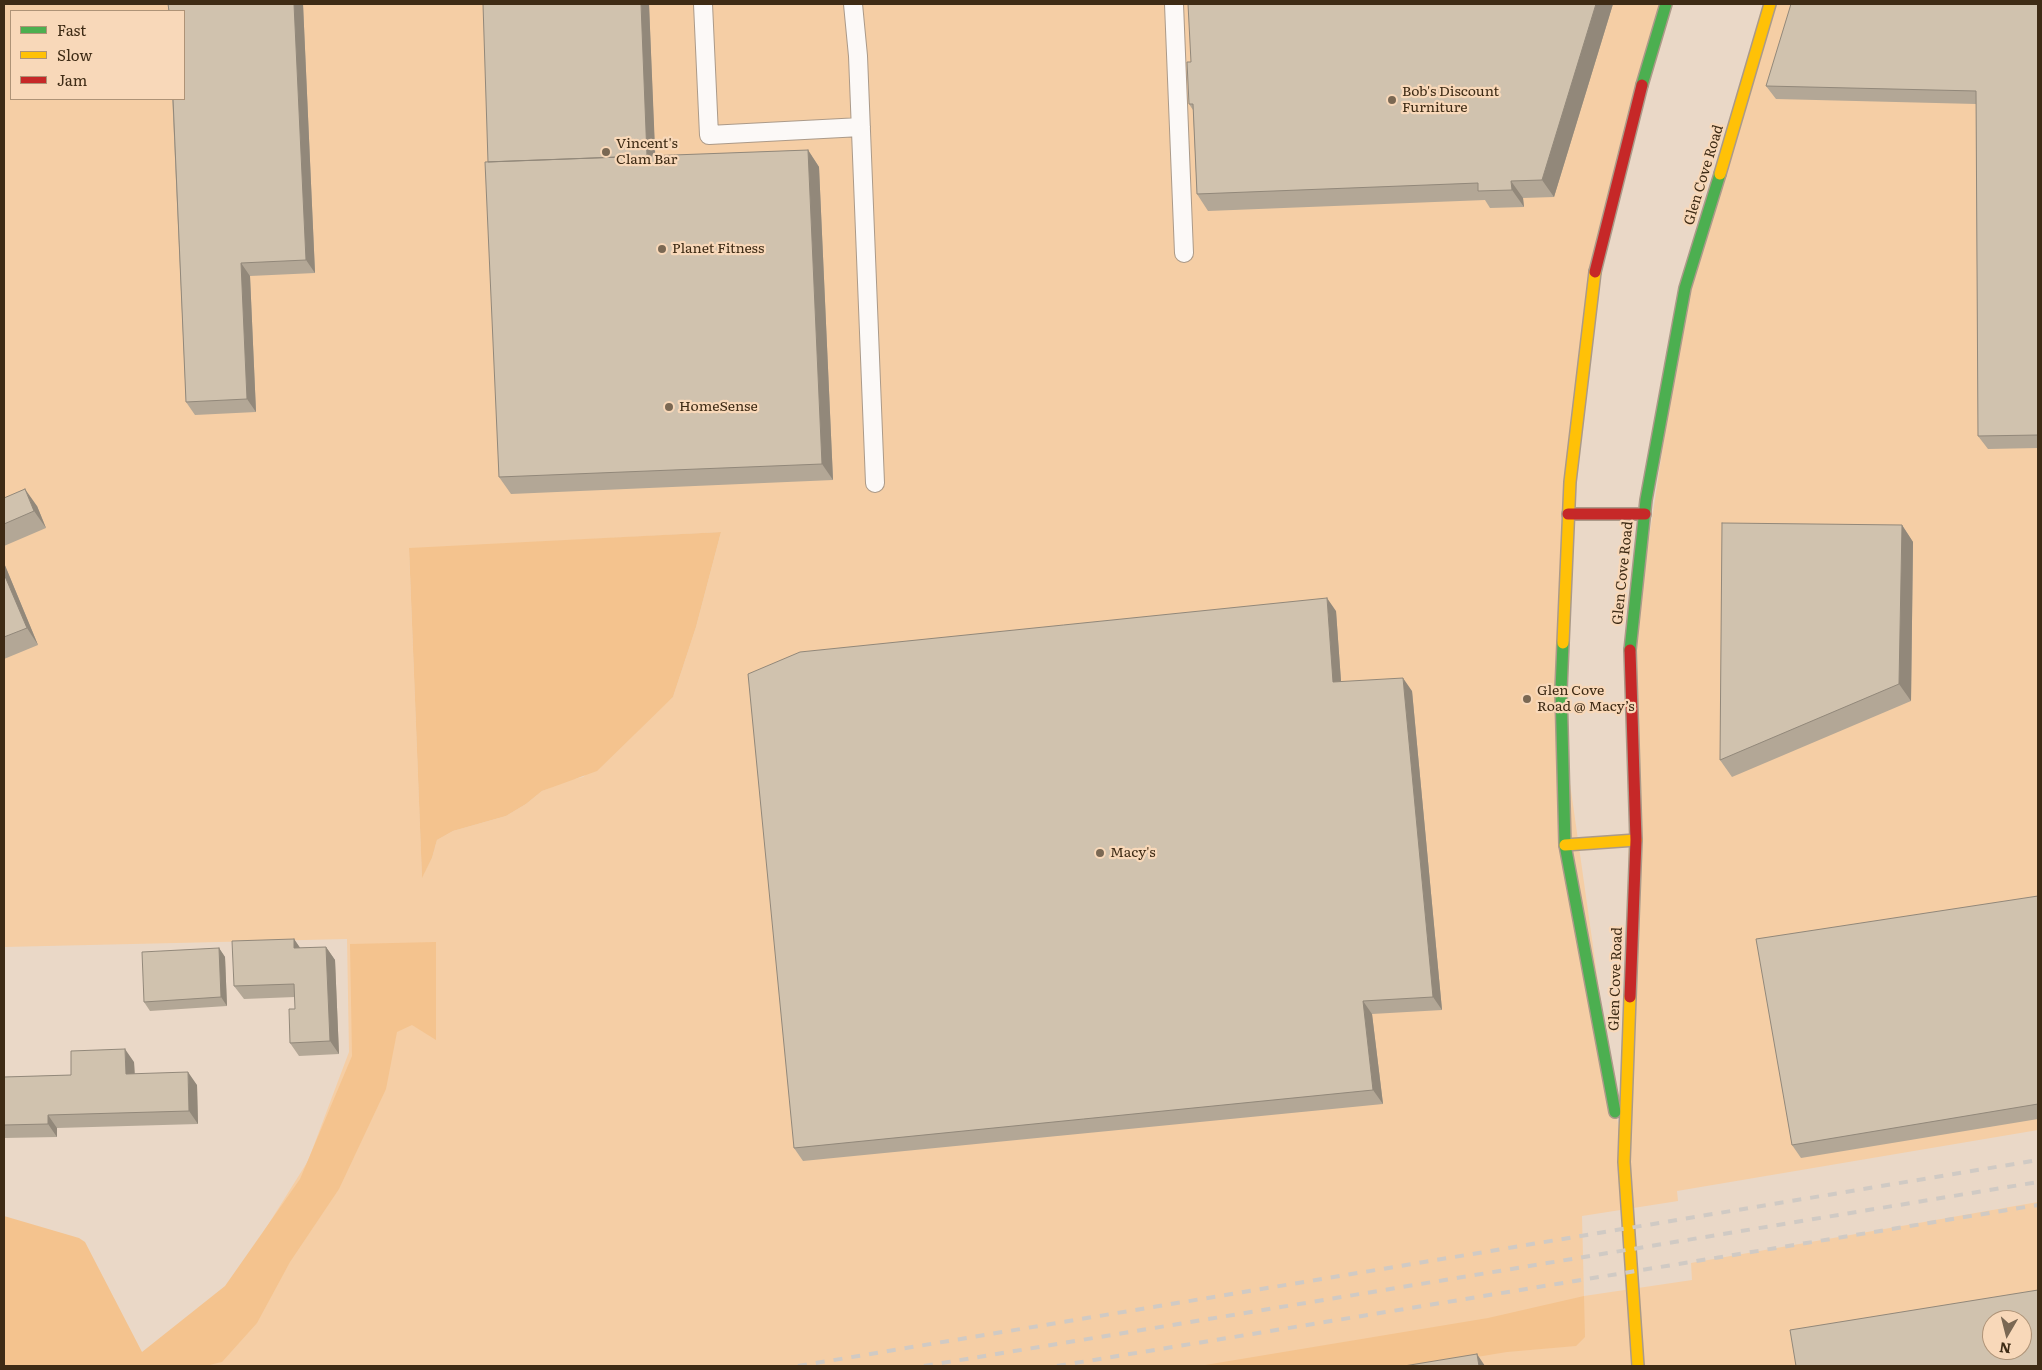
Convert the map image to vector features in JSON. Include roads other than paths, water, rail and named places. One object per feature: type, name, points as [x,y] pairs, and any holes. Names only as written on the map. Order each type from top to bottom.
[{"type":"main road","name":"Glen Cove Road","points":[[1624,1162],[1565,845],[1561,690],[1570,482],[1596,266],[1647,65],[1666,4]]},
{"type":"main road","name":"Glen Cove Road","points":[[1638,1366],[1624,1162],[1636,840],[1630,650],[1645,514],[1685,288],[1770,4]]},
{"type":"main road","points":[[1568,514],[1645,514]]},
{"type":"main road","points":[[1565,845],[1636,840]]},
{"type":"lane","points":[[703,4],[709,135],[861,128]]},
{"type":"lane","points":[[852,4],[858,56],[876,483]]},
{"type":"lane","points":[[1174,4],[1184,253]]},
{"type":"railway","points":[[798,1366],[2038,1160]]},
{"type":"railway","points":[[924,1366],[2038,1182]]},
{"type":"railway","points":[[1057,1366],[2038,1205]]},
{"type":"place","name":"Bob's Discount Furniture","points":[[1392,100]]},
{"type":"place","name":"Vincent's Clam Bar","points":[[606,152]]},
{"type":"place","name":"Planet Fitness","points":[[662,249]]},
{"type":"place","name":"HomeSense","points":[[669,407]]},
{"type":"place","name":"Glen Cove Road @ Macy’s","points":[[1527,699]]},
{"type":"place","name":"Macy's","points":[[1100,853]]}]
